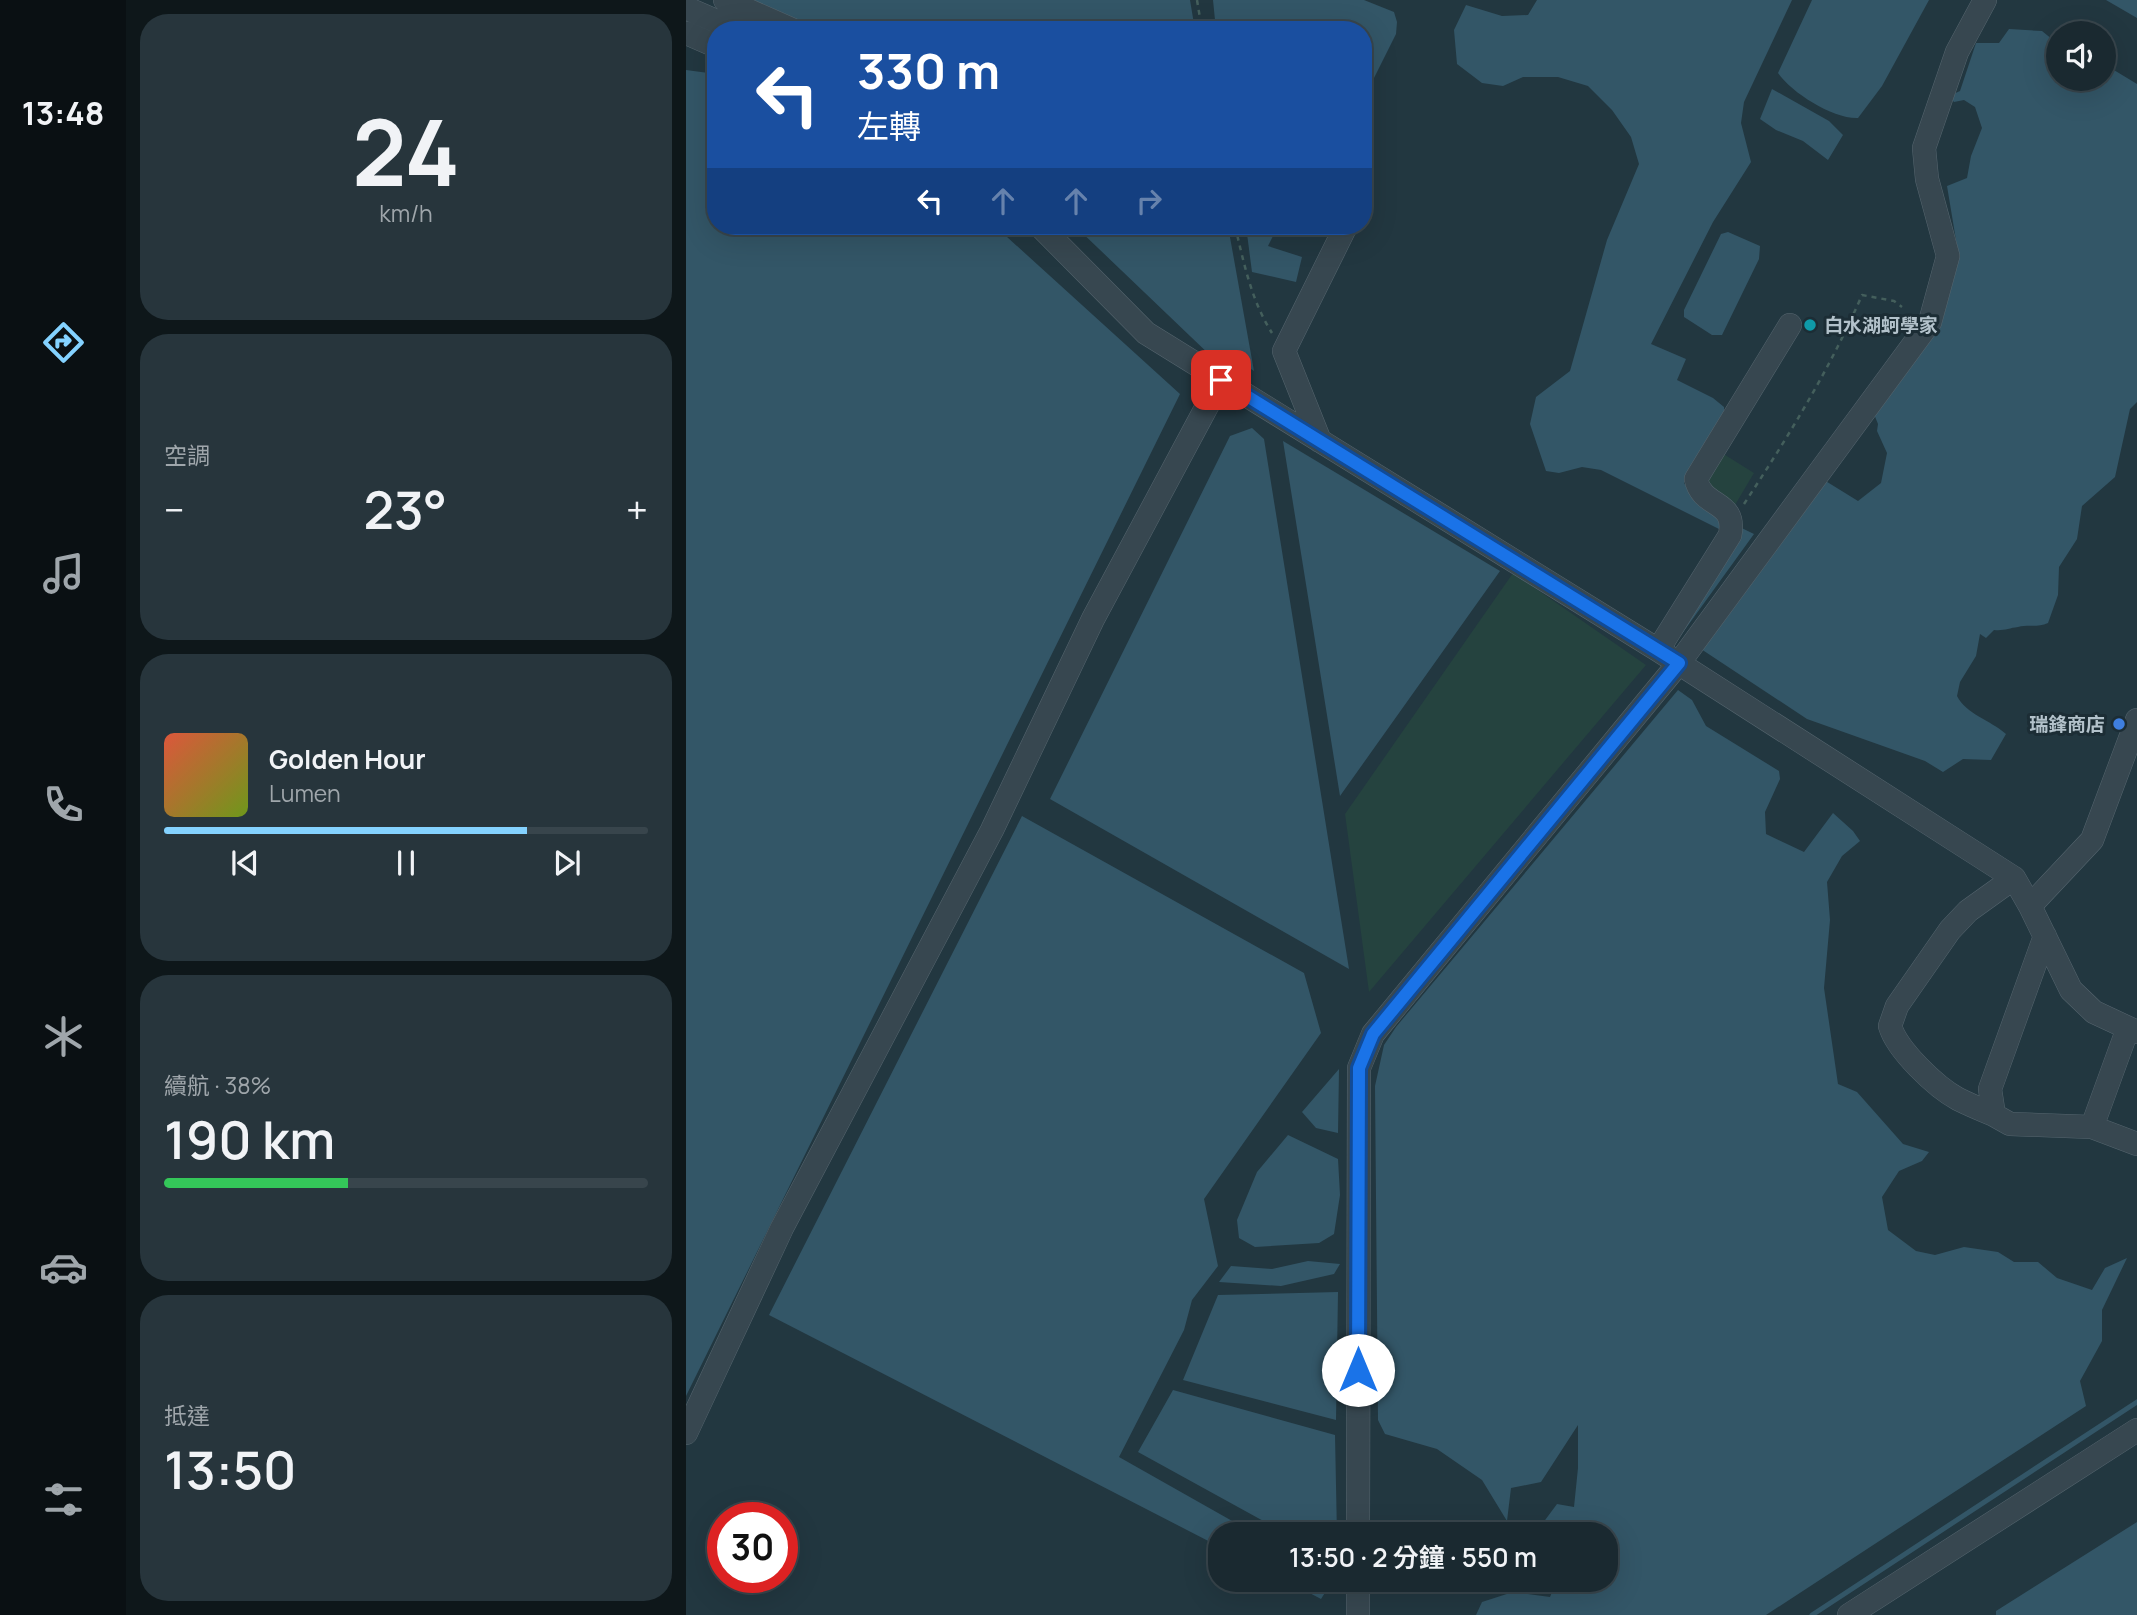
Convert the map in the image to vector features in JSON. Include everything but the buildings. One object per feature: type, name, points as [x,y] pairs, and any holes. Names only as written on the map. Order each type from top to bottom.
[{"type":"street","points":[[724,0],[772,21]]},
{"type":"street","points":[[1358,1522],[1359,1068],[1373,1034],[1679,663],[1930,322],[1948,256],[1927,179],[1924,148],[1957,52],[1984,0]]},
{"type":"street","points":[[686,8],[716,21]]},
{"type":"street","points":[[686,33],[707,42]]},
{"type":"street","points":[[1049,235],[1146,333],[1679,663],[2014,878],[2071,990],[2094,1012],[2133,1030],[2092,1127]]},
{"type":"street","points":[[1320,441],[1284,352],[1342,235]]},
{"type":"street","points":[[1658,650],[1731,528],[1729,513],[1698,488],[1696,479],[1790,325]]},
{"type":"street","points":[[686,1433],[782,1228],[992,830],[1093,619],[1221,380]]},
{"type":"street","points":[[2030,906],[2092,840],[2137,720]]},
{"type":"street","points":[[2014,878],[1968,911],[1950,930],[1897,1006],[1890,1026],[1899,1046],[1941,1088],[1957,1099],[2010,1124],[2092,1127],[2137,1144]]},
{"type":"street","points":[[1994,1115],[1990,1089],[2045,936]]},
{"type":"street","points":[[1849,1615],[2137,1430]]},
{"type":"street","points":[[1358,1592],[1358,1615]]},
{"type":"path","points":[[1196,0],[1200,21]]},
{"type":"path","points":[[1237,235],[1254,297],[1263,318],[1284,352]]},
{"type":"path","points":[[1731,528],[1801,415],[1861,295],[1894,301],[1902,307]]},
{"type":"green space","points":[[1722,453],[1754,473],[1735,505],[1712,491],[1707,477]]},
{"type":"green space","points":[[1513,573],[1646,665],[1369,992],[1345,814]]},
{"type":"water","points":[[746,0],[1190,0],[1194,21],[790,21]]},
{"type":"water","points":[[1213,0],[1364,0],[1394,12],[1397,22],[1396,34],[1372,82],[1372,21],[1215,21]]},
{"type":"water","points":[[1537,0],[1792,0],[1744,102],[1741,123],[1751,162],[1713,222],[1651,344],[1686,359],[1677,380],[1713,398],[1724,407],[1724,419],[1684,483],[1706,507],[1754,534],[1681,635],[1676,632],[1737,538],[1601,470],[1582,467],[1559,473],[1546,471],[1530,424],[1536,397],[1570,371],[1607,240],[1639,164],[1631,137],[1612,110],[1588,86],[1558,77],[1523,77],[1503,86],[1482,83],[1457,64],[1454,30],[1466,5],[1502,16],[1528,15]]},
{"type":"water","points":[[1812,0],[1929,0],[1882,86],[1858,118],[1837,114],[1814,103],[1793,89],[1778,73]]},
{"type":"water","points":[[2106,0],[2137,0],[2137,18]]},
{"type":"water","points":[[2009,29],[2042,31],[2046,34],[2046,91],[2116,91],[2116,71],[2137,84],[2137,402],[2130,409],[2115,477],[2082,506],[2077,539],[2059,567],[2058,595],[2048,623],[1994,630],[1986,638],[1980,634],[1976,656],[1960,682],[1957,696],[1966,708],[2006,734],[1991,760],[1963,759],[1943,772],[1925,761],[1807,719],[1701,649],[1824,480],[1858,501],[1881,483],[1887,453],[1877,431],[1878,424],[1874,414],[1959,258],[1947,186],[1967,178],[1971,156],[1982,128],[1975,107],[1964,100],[1954,102],[1949,96],[1960,91],[1976,43],[1999,43]]},
{"type":"water","points":[[686,70],[707,73],[707,235],[1005,235],[1180,394],[686,1396]]},
{"type":"water","points":[[1772,89],[1829,121],[1843,135],[1828,160],[1803,141],[1776,130],[1760,119]]},
{"type":"water","points":[[1728,232],[1760,246],[1759,259],[1722,335],[1712,335],[1684,317],[1684,310],[1721,234]]},
{"type":"water","points":[[1084,235],[1230,235],[1254,371],[1242,363],[1213,358]]},
{"type":"water","points":[[1247,235],[1274,235],[1268,246],[1302,257],[1296,282],[1252,272]]},
{"type":"water","points":[[1252,428],[1264,439],[1349,969],[1050,799],[1230,436]]},
{"type":"water","points":[[1283,441],[1500,571],[1340,796]]},
{"type":"water","points":[[1678,690],[1692,700],[1706,726],[1779,771],[1780,779],[1765,812],[1766,834],[1804,852],[1833,813],[1860,841],[1842,856],[1827,882],[1830,920],[1824,988],[1838,1084],[1857,1092],[1903,1144],[1929,1152],[1922,1161],[1899,1171],[1882,1197],[1888,1230],[1916,1251],[1935,1255],[1964,1247],[1998,1252],[2014,1262],[2038,1262],[2057,1278],[2092,1290],[2105,1268],[2127,1258],[2102,1310],[2102,1341],[2080,1381],[2086,1406],[1766,1615],[1476,1615],[1482,1602],[1513,1592],[1550,1597],[1552,1592],[1618,1592],[1618,1522],[1544,1522],[1557,1504],[1574,1507],[1578,1425],[1541,1482],[1511,1488],[1507,1521],[1482,1480],[1437,1449],[1385,1434],[1378,1420],[1375,1086],[1384,1045],[1396,1027]]},
{"type":"water","points":[[1022,816],[1304,973],[1321,1033],[1204,1199],[1218,1266],[1192,1300],[1184,1330],[1119,1457],[1234,1522],[1208,1522],[1208,1541],[769,1315]]},
{"type":"water","points":[[1339,1069],[1338,1133],[1316,1128],[1302,1112]]},
{"type":"water","points":[[1288,1135],[1338,1159],[1340,1195],[1334,1234],[1319,1243],[1255,1247],[1239,1238],[1237,1220],[1257,1172]]},
{"type":"water","points":[[1308,1261],[1340,1264],[1334,1274],[1281,1286],[1219,1282],[1231,1266],[1272,1269]]},
{"type":"water","points":[[1338,1292],[1336,1420],[1183,1380],[1218,1295]]},
{"type":"water","points":[[1173,1390],[1335,1435],[1337,1522],[1265,1522],[1138,1452]]},
{"type":"water","points":[[2137,1522],[2137,1615],[1996,1615],[1996,1611]]},
{"type":"water","points":[[1308,1592],[1325,1592],[1321,1599]]},
{"type":"waterway","points":[[1812,1615],[2137,1402]]},
{"type":"place","name":"白水湖蚵學家","points":[[1810,325]]},
{"type":"place","name":"瑞鋒商店","points":[[2119,724]]},
{"type":"route","points":[[1221,380],[1679,663],[1373,1034],[1359,1068],[1358,1370]]}]
